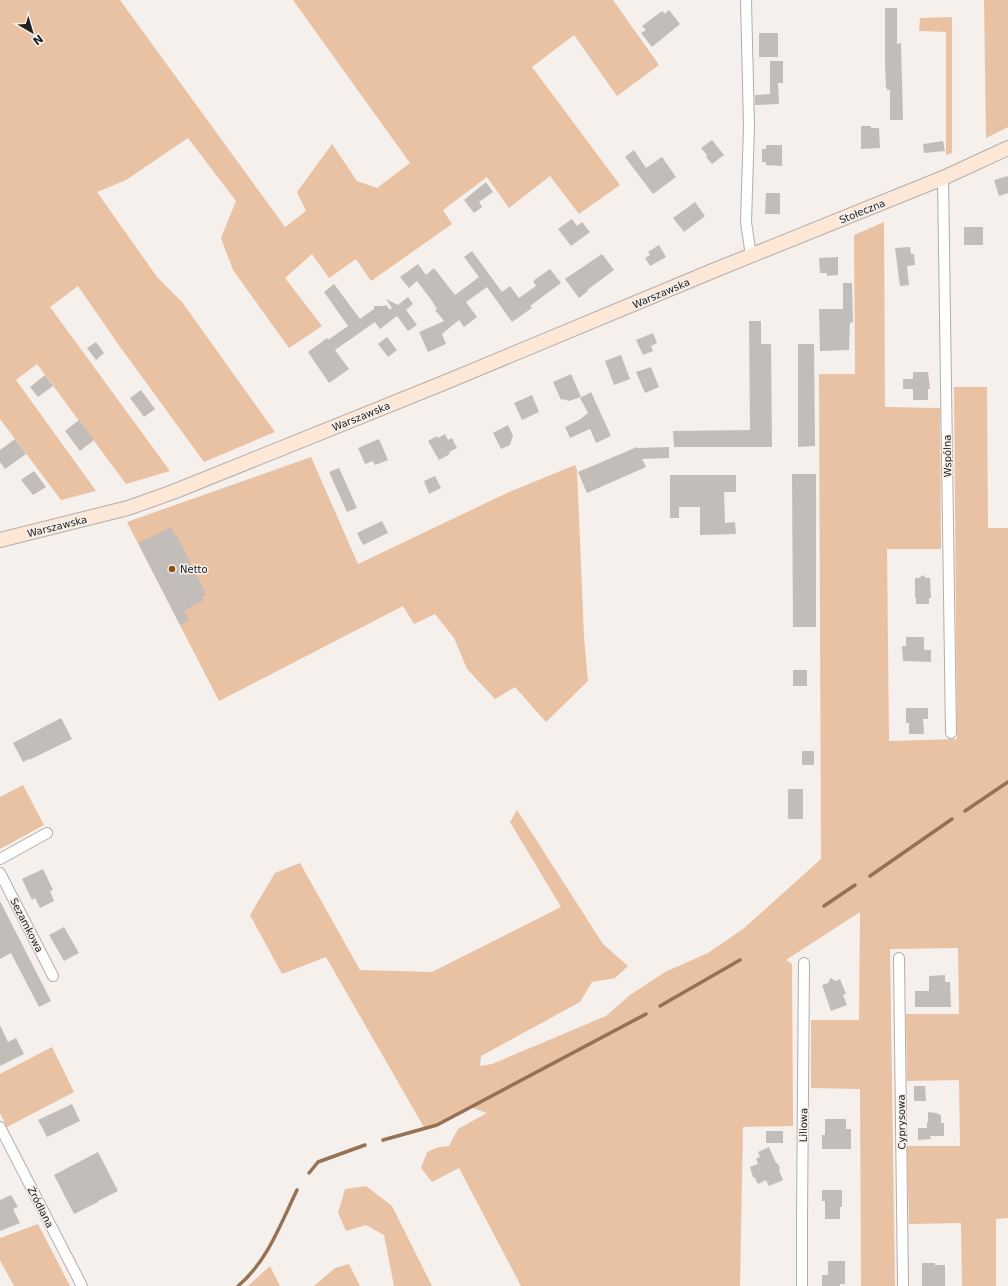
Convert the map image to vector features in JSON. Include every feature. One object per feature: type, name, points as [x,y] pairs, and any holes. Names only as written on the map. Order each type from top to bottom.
[{"type":"main road","name":"Stołeczna","points":[[715,270],[943,178],[1008,148]]},
{"type":"main road","name":"Warszawska","points":[[0,540],[128,508],[173,492],[434,387],[715,270]]},
{"type":"street","points":[[746,0],[750,126],[746,222],[751,256]]},
{"type":"street","name":"Wspólna","points":[[943,178],[950,733]]},
{"type":"street","points":[[0,859],[47,833]]},
{"type":"street","name":"Sezamkowa","points":[[0,873],[54,976]]},
{"type":"street","name":"Cyprysowa","points":[[899,958],[903,1286]]},
{"type":"street","name":"Liliowa","points":[[802,1286],[804,963]]},
{"type":"street","name":"Źródlana","points":[[0,1127],[82,1286]]},
{"type":"shaded area","points":[[0,0],[120,0],[285,227],[306,211],[297,192],[332,144],[357,181],[377,188],[410,163],[293,0],[613,0],[659,65],[617,96],[574,35],[532,67],[620,185],[579,214],[550,176],[509,208],[487,177],[443,210],[452,224],[371,281],[356,259],[329,278],[312,254],[285,278],[322,326],[289,348],[233,270],[221,238],[236,201],[188,138],[126,180],[97,192],[157,277],[182,302],[275,432],[204,462],[118,344],[78,286],[50,307],[170,471],[126,484],[37,364],[16,380],[96,491],[61,500],[0,419]]},
{"type":"shaded area","points":[[984,0],[1008,0],[1008,127],[986,138]]},
{"type":"shaded area","points":[[952,17],[952,153],[946,155],[946,32],[919,31],[920,18]]},
{"type":"shaded area","points":[[884,222],[885,407],[940,408],[941,549],[887,549],[889,741],[957,739],[954,387],[987,387],[988,528],[1008,528],[1008,1218],[996,1219],[996,1286],[962,1286],[961,1223],[909,1224],[907,1146],[960,1146],[959,1080],[907,1081],[906,1014],[959,1014],[958,948],[890,949],[895,1286],[861,1286],[860,1089],[811,1088],[811,1020],[859,1020],[860,912],[786,960],[792,964],[793,1126],[743,1127],[740,1286],[521,1286],[459,1168],[432,1182],[421,1168],[427,1152],[439,1147],[449,1146],[458,1129],[487,1113],[470,1107],[425,1129],[326,957],[282,974],[250,915],[275,873],[300,863],[360,970],[432,972],[561,907],[510,822],[517,810],[603,944],[628,966],[615,978],[592,982],[580,1002],[481,1056],[480,1066],[492,1064],[606,1016],[630,995],[665,972],[708,953],[743,929],[821,859],[819,374],[855,374],[854,235]]},
{"type":"shaded area","points":[[311,457],[358,564],[507,493],[575,465],[577,470],[584,637],[588,681],[546,722],[515,687],[495,699],[467,669],[454,638],[435,614],[414,624],[403,606],[219,701],[127,522]]},
{"type":"shaded area","points":[[23,785],[44,825],[0,849],[0,797]]},
{"type":"shaded area","points":[[52,1047],[74,1092],[7,1127],[0,1113],[0,1074]]},
{"type":"shaded area","points":[[366,1186],[392,1206],[432,1286],[394,1286],[384,1235],[366,1225],[346,1231],[338,1213],[345,1189]]},
{"type":"shaded area","points":[[38,1224],[70,1286],[14,1286],[0,1260],[0,1238]]},
{"type":"shaded area","points":[[349,1264],[360,1286],[314,1286],[335,1268]]},
{"type":"shaded area","points":[[270,1266],[280,1286],[248,1286]]},
{"type":"building","points":[[885,8],[897,8],[897,44],[901,43],[903,120],[890,120],[890,90],[887,90],[886,88]]},
{"type":"building","points":[[669,10],[680,24],[652,47],[641,33],[646,30],[642,26],[662,11],[665,14]]},
{"type":"building","points":[[759,33],[778,33],[778,57],[759,57]]},
{"type":"building","points":[[770,61],[783,61],[783,83],[778,83],[779,104],[755,105],[755,95],[770,94]]},
{"type":"building","points":[[861,126],[879,128],[880,148],[861,149]]},
{"type":"building","points":[[712,140],[724,155],[712,164],[701,148]]},
{"type":"building","points":[[943,141],[945,151],[924,153],[923,144]]},
{"type":"building","points":[[766,145],[782,145],[782,166],[766,165],[766,162],[762,162],[762,149],[766,149]]},
{"type":"building","points":[[634,150],[646,168],[662,157],[676,177],[653,194],[625,157]]},
{"type":"building","points":[[1008,176],[1008,193],[999,196],[994,180]]},
{"type":"building","points":[[486,182],[493,192],[479,202],[482,207],[474,213],[464,200]]},
{"type":"building","points":[[766,193],[780,193],[780,214],[765,214]]},
{"type":"building","points":[[695,202],[705,216],[684,232],[673,218]]},
{"type":"building","points":[[572,219],[577,226],[582,222],[590,232],[571,246],[558,229]]},
{"type":"building","points":[[964,227],[983,227],[983,245],[964,245]]},
{"type":"building","points":[[659,245],[666,257],[650,266],[645,258],[650,255],[648,252]]},
{"type":"building","points":[[910,247],[911,254],[914,254],[915,265],[907,266],[909,285],[900,286],[895,248]]},
{"type":"building","points":[[472,251],[502,292],[510,286],[519,298],[536,286],[533,281],[550,269],[561,283],[530,306],[532,308],[512,322],[487,287],[466,302],[477,317],[464,327],[459,320],[442,334],[446,344],[428,352],[419,332],[444,321],[435,310],[437,309],[417,281],[409,288],[400,277],[418,264],[426,275],[434,268],[455,295],[479,277],[464,257]]},
{"type":"building","points":[[602,254],[614,270],[587,290],[588,291],[579,298],[565,279]]},
{"type":"building","points":[[838,257],[838,275],[827,276],[827,273],[820,273],[819,258]]},
{"type":"building","points":[[843,283],[852,283],[853,322],[850,323],[849,350],[820,351],[819,309],[843,309]]},
{"type":"building","points":[[334,284],[360,319],[374,309],[374,306],[386,305],[390,310],[392,308],[386,299],[398,305],[408,297],[413,304],[406,310],[417,325],[408,331],[397,316],[380,329],[375,322],[335,350],[349,369],[329,383],[308,352],[327,338],[328,340],[348,326],[324,292]]},
{"type":"building","points":[[749,321],[761,321],[761,344],[771,344],[772,447],[674,447],[673,431],[750,430]]},
{"type":"building","points":[[653,333],[657,343],[651,346],[653,351],[643,355],[636,340]]},
{"type":"building","points":[[387,337],[397,350],[388,357],[378,344]]},
{"type":"building","points":[[96,342],[104,353],[96,360],[87,348]]},
{"type":"building","points":[[798,344],[814,344],[815,446],[798,447]]},
{"type":"building","points":[[621,355],[630,379],[614,385],[605,361]]},
{"type":"building","points":[[651,367],[659,387],[645,393],[636,372]]},
{"type":"building","points":[[913,372],[928,372],[930,389],[928,389],[928,400],[913,400],[913,389],[903,389],[903,379],[913,379]]},
{"type":"building","points":[[571,374],[581,397],[569,401],[563,399],[561,400],[553,382]]},
{"type":"building","points":[[45,375],[53,386],[38,397],[30,387]]},
{"type":"building","points":[[141,390],[155,409],[144,417],[130,398]]},
{"type":"building","points":[[591,392],[611,436],[596,443],[590,429],[570,438],[565,427],[579,420],[588,413],[580,398]]},
{"type":"building","points":[[532,395],[539,412],[522,420],[514,403]]},
{"type":"building","points":[[79,420],[94,440],[80,451],[65,431]]},
{"type":"building","points":[[508,425],[513,436],[510,445],[501,449],[493,433]]},
{"type":"building","points":[[445,434],[448,440],[452,438],[457,448],[439,460],[428,441]]},
{"type":"building","points":[[15,439],[26,454],[5,469],[0,462],[0,450]]},
{"type":"building","points":[[379,439],[388,460],[375,465],[373,461],[365,464],[358,448]]},
{"type":"building","points":[[637,447],[669,447],[669,458],[642,459],[646,467],[587,493],[578,472]]},
{"type":"building","points":[[339,468],[357,508],[347,512],[329,472]]},
{"type":"building","points":[[34,471],[46,487],[33,495],[21,480]]},
{"type":"building","points":[[792,474],[816,474],[816,627],[793,627]]},
{"type":"building","points":[[670,475],[736,475],[736,492],[724,492],[725,523],[735,522],[736,534],[700,535],[700,507],[679,507],[679,518],[670,518]]},
{"type":"building","points":[[435,476],[441,488],[429,494],[424,481]]},
{"type":"building","points":[[382,521],[388,533],[363,545],[357,533]]},
{"type":"building","name":"Netto","points":[[171,527],[206,594],[202,596],[204,600],[184,611],[189,620],[180,625],[138,543]]},
{"type":"building","points":[[923,575],[926,578],[930,578],[931,598],[929,598],[929,604],[916,604],[915,578],[919,578]]},
{"type":"building","points":[[906,637],[924,637],[924,650],[931,650],[931,662],[903,661],[902,646],[906,646]]},
{"type":"building","points":[[793,670],[807,670],[807,686],[793,686]]},
{"type":"building","points":[[906,708],[928,708],[928,719],[923,719],[924,734],[909,734],[909,723],[906,723]]},
{"type":"building","points":[[61,718],[72,739],[23,762],[13,743]]},
{"type":"building","points":[[802,751],[814,751],[814,765],[802,765]]},
{"type":"building","points":[[788,789],[803,789],[803,819],[788,819]]},
{"type":"building","points":[[43,869],[53,890],[50,891],[54,901],[40,908],[35,898],[32,900],[22,879]]},
{"type":"building","points":[[0,901],[51,1001],[39,1007],[11,953],[0,959]]},
{"type":"building","points":[[64,927],[79,953],[64,961],[49,935]]},
{"type":"building","points":[[945,975],[945,982],[950,982],[951,1007],[915,1007],[915,991],[929,991],[929,976]]},
{"type":"building","points":[[831,978],[835,981],[840,979],[846,994],[843,995],[847,1005],[831,1011],[822,985],[828,983]]},
{"type":"building","points":[[0,1025],[8,1042],[16,1038],[24,1054],[0,1066]]},
{"type":"building","points":[[914,1086],[925,1086],[926,1101],[914,1101]]},
{"type":"building","points":[[72,1104],[80,1121],[47,1137],[38,1120]]},
{"type":"building","points":[[928,1112],[941,1115],[941,1123],[944,1123],[944,1136],[930,1136],[931,1139],[918,1140],[918,1128],[927,1128]]},
{"type":"building","points":[[825,1119],[846,1119],[846,1129],[851,1129],[851,1149],[822,1149],[822,1135],[825,1135]]},
{"type":"building","points":[[766,1131],[783,1131],[783,1143],[766,1143]]},
{"type":"building","points":[[769,1147],[776,1163],[780,1168],[779,1170],[783,1180],[769,1186],[766,1180],[758,1184],[753,1177],[750,1167],[758,1164],[756,1159],[760,1157],[758,1152]]},
{"type":"building","points":[[98,1152],[118,1191],[74,1214],[54,1175]]},
{"type":"building","points":[[822,1190],[842,1190],[840,1219],[825,1219],[825,1201],[822,1201]]},
{"type":"building","points":[[11,1195],[18,1207],[13,1209],[20,1223],[0,1231],[0,1200]]},
{"type":"building","points":[[828,1261],[845,1261],[845,1284],[840,1284],[840,1286],[822,1286],[822,1275],[828,1275]]},
{"type":"building","points":[[922,1263],[945,1265],[945,1286],[922,1286]]},
{"type":"waterway","points":[[965,811],[1008,782]]},
{"type":"waterway","points":[[870,876],[952,819]]},
{"type":"waterway","points":[[824,906],[855,885]]},
{"type":"waterway","points":[[660,1006],[740,960]]},
{"type":"waterway","points":[[383,1140],[437,1125],[646,1014]]},
{"type":"waterway","points":[[309,1173],[318,1162],[365,1145]]},
{"type":"waterway","points":[[238,1286],[257,1266],[265,1254],[279,1229],[297,1190]]},
{"type":"place","name":"Netto","points":[[172,569]]}]
